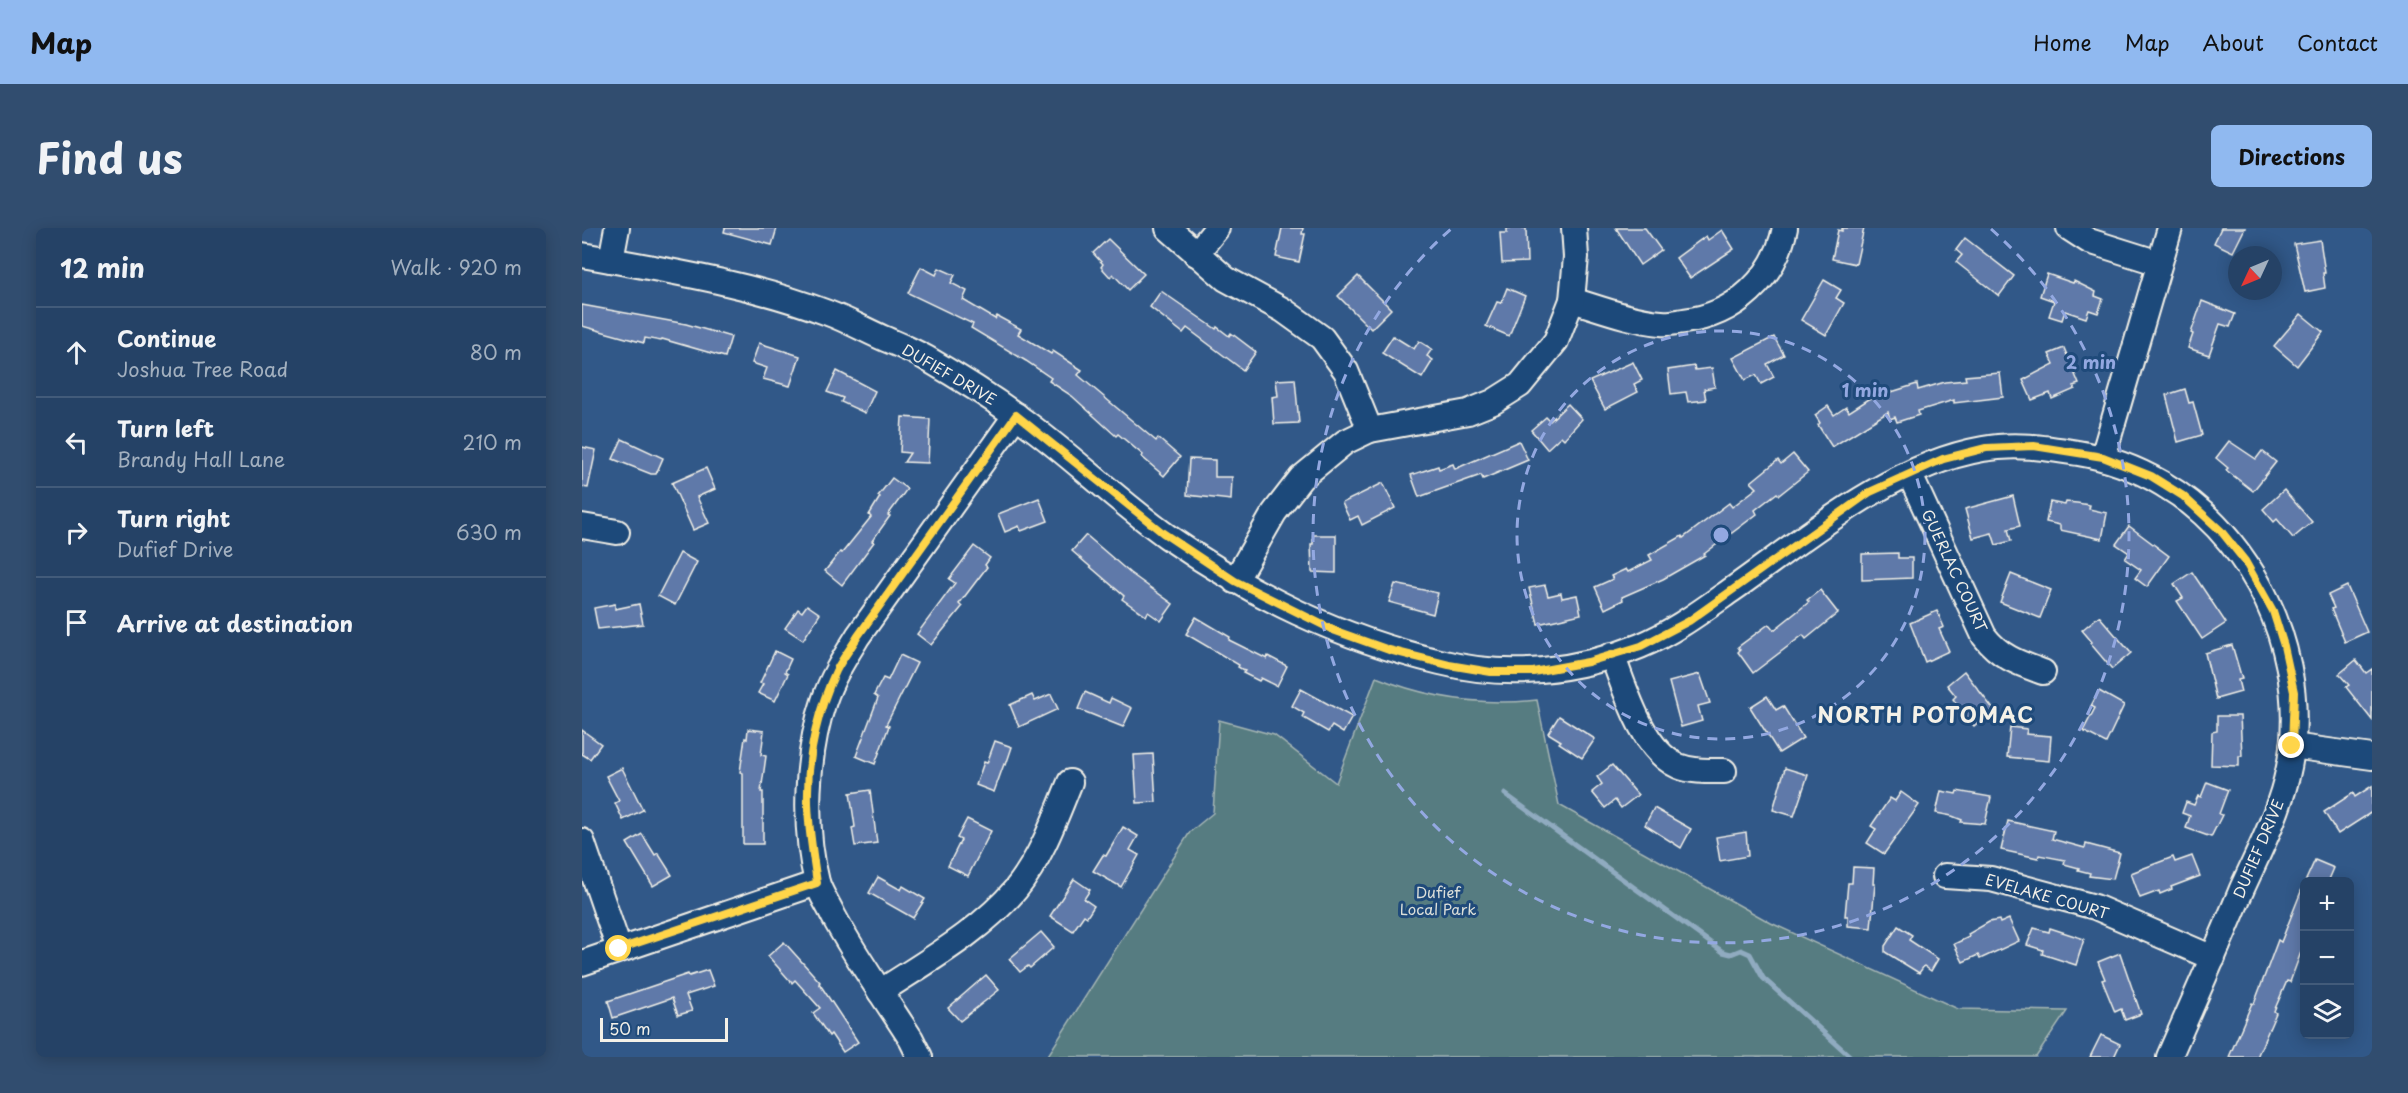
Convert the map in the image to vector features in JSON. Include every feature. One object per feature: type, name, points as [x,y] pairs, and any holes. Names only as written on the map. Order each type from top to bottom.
[{"type":"street","points":[[611,260],[616,228]]},
{"type":"street","points":[[1168,228],[1226,279],[1283,310],[1322,338],[1346,371],[1370,430]]},
{"type":"street","points":[[1196,254],[1217,228]]},
{"type":"street","points":[[1235,581],[1274,513],[1300,478],[1345,442],[1370,430],[1468,412],[1493,402],[1520,385],[1556,342],[1572,300],[1576,256],[1574,228]]},
{"type":"street","points":[[1572,300],[1631,319],[1664,324],[1694,320],[1719,313],[1746,296],[1768,271],[1781,245],[1785,228]]},
{"type":"street","points":[[2069,228],[2089,241],[2159,263]]},
{"type":"street","points":[[2103,457],[2170,228]]},
{"type":"street","name":"DUFIEF DRIVE","points":[[582,255],[743,286],[829,313],[923,356],[1016,415],[1163,533],[1235,581],[1333,630],[1389,650],[1449,665],[1491,672],[1533,672],[1588,662],[1641,646],[1689,621],[1870,492],[1943,459],[1986,448],[2034,446],[2103,457],[2151,476],[2183,496],[2221,531],[2245,561],[2273,611],[2284,646],[2294,692],[2292,746],[2281,800],[2169,1057]]},
{"type":"street","points":[[920,1057],[843,932],[817,883],[809,828],[810,764],[824,701],[837,670],[858,636],[1016,415]]},
{"type":"street","name":"GUERLAC COURT","points":[[1910,475],[1984,636],[1995,650],[2012,662],[2043,672]]},
{"type":"street","points":[[582,526],[617,532]]},
{"type":"street","points":[[1612,655],[1638,721],[1658,751],[1677,765],[1702,771],[1724,771]]},
{"type":"street","points":[[2292,746],[2372,757]]},
{"type":"street","points":[[880,992],[960,939],[995,912],[1017,888],[1047,840],[1070,782]]},
{"type":"street","points":[[582,841],[619,949]]},
{"type":"street","name":"EVELAKE COURT","points":[[1945,876],[1991,879],[2095,907],[2213,958]]},
{"type":"street","points":[[582,963],[817,883]]},
{"type":"green space","name":"Dufief Local Park","points":[[1376,677],[1415,690],[1455,699],[1495,702],[1537,700],[1559,805],[1771,923],[1958,1009],[2067,1011],[2036,1057],[1047,1057],[1190,832],[1213,813],[1219,720],[1274,735],[1336,783]]},
{"type":"building","points":[[725,228],[777,228],[772,245],[724,232]]},
{"type":"building","points":[[1282,228],[1303,228],[1302,234],[1305,234],[1299,262],[1276,257]]},
{"type":"building","points":[[1507,228],[1526,228],[1527,262],[1502,263],[1500,233],[1507,233]]},
{"type":"building","points":[[1616,228],[1645,228],[1661,250],[1640,265]]},
{"type":"building","points":[[1842,228],[1864,228],[1856,264],[1832,259],[1838,230],[1842,231]]},
{"type":"building","points":[[2221,228],[2245,228],[2236,246],[2228,246],[2228,250],[2214,243]]},
{"type":"building","points":[[1722,230],[1734,249],[1690,278],[1676,258],[1706,236],[1708,240]]},
{"type":"building","points":[[1965,238],[2014,276],[1999,296],[1956,262],[1962,255],[1956,250]]},
{"type":"building","points":[[1108,239],[1144,274],[1128,290],[1113,274],[1110,277],[1101,267],[1103,264],[1093,253]]},
{"type":"building","points":[[2320,240],[2325,288],[2305,292],[2294,244]]},
{"type":"building","points":[[921,267],[936,275],[939,268],[955,275],[951,283],[967,291],[963,300],[995,319],[997,316],[1021,329],[1018,334],[1051,354],[1053,351],[1082,370],[1078,375],[1156,441],[1158,438],[1180,457],[1164,476],[1142,457],[1143,455],[1118,434],[1116,436],[1072,396],[1049,381],[1051,378],[971,328],[973,324],[908,293]]},
{"type":"building","points":[[2047,274],[2073,283],[2074,281],[2096,292],[2095,296],[2103,299],[2098,313],[2089,310],[2086,318],[2065,311],[2062,320],[2049,316],[2054,301],[2040,296]]},
{"type":"building","points":[[1358,276],[1391,309],[1371,329],[1338,296]]},
{"type":"building","points":[[1824,280],[1841,290],[1836,298],[1844,303],[1826,335],[1801,320]]},
{"type":"building","points":[[1507,288],[1525,296],[1509,336],[1486,326],[1497,302],[1501,303]]},
{"type":"building","points":[[1161,291],[1216,329],[1217,327],[1229,336],[1231,333],[1256,352],[1243,370],[1187,328],[1183,333],[1150,307]]},
{"type":"building","points":[[2202,301],[2235,314],[2230,327],[2220,324],[2209,355],[2188,348]]},
{"type":"building","points":[[582,305],[686,324],[731,337],[725,357],[662,339],[661,341],[645,338],[644,343],[582,326]]},
{"type":"building","points":[[2301,314],[2323,332],[2297,366],[2274,346]]},
{"type":"building","points":[[1393,336],[1414,349],[1419,341],[1432,349],[1427,356],[1433,360],[1422,378],[1382,353]]},
{"type":"building","points":[[1774,337],[1784,355],[1767,364],[1774,377],[1761,384],[1756,375],[1745,380],[1733,358]]},
{"type":"building","points":[[759,343],[800,356],[790,386],[763,379],[767,368],[752,363]]},
{"type":"building","points":[[2064,348],[2079,384],[2073,386],[2075,389],[2052,399],[2050,393],[2032,400],[2023,380],[2054,364],[2049,354]]},
{"type":"building","points":[[1633,362],[1642,380],[1634,384],[1638,392],[1605,409],[1590,381]]},
{"type":"building","points":[[1694,366],[1695,370],[1712,368],[1715,387],[1704,389],[1706,400],[1688,402],[1686,392],[1671,394],[1668,370]]},
{"type":"building","points":[[837,371],[875,391],[865,413],[841,402],[843,398],[827,392]]},
{"type":"building","points":[[2000,373],[2003,397],[1954,403],[1954,400],[1918,411],[1919,415],[1897,422],[1895,417],[1890,419],[1888,412],[1832,447],[1818,425],[1820,423],[1815,415],[1828,406],[1834,415],[1846,407],[1849,412],[1869,399],[1917,384],[1918,390],[1945,382],[1966,380],[1965,376]]},
{"type":"building","points":[[1295,379],[1299,423],[1274,424],[1272,397],[1278,396],[1276,380]]},
{"type":"building","points":[[2185,389],[2189,403],[2193,402],[2202,435],[2178,442],[2166,395]]},
{"type":"building","points":[[1568,404],[1582,419],[1564,439],[1561,436],[1547,449],[1531,430],[1546,417],[1550,421]]},
{"type":"building","points":[[902,417],[930,419],[928,463],[904,462],[910,453],[900,452]]},
{"type":"building","points":[[622,439],[663,458],[656,474],[613,459]]},
{"type":"building","points":[[1519,441],[1528,460],[1483,479],[1481,475],[1419,497],[1411,475],[1438,466],[1439,469],[1453,464],[1455,469]]},
{"type":"building","points":[[2229,441],[2256,459],[2262,451],[2276,462],[2253,491],[2226,470],[2228,468],[2216,458]]},
{"type":"building","points":[[582,447],[596,450],[588,488],[582,487]]},
{"type":"building","points":[[1793,454],[1808,472],[1755,510],[1757,514],[1705,555],[1663,579],[1622,597],[1623,600],[1605,609],[1595,587],[1613,579],[1611,576],[1626,569],[1628,572],[1652,560],[1649,555],[1682,536],[1683,538],[1729,503],[1732,507],[1757,488],[1751,482],[1778,460],[1781,464]]},
{"type":"building","points":[[1189,459],[1215,460],[1215,477],[1232,477],[1231,500],[1187,495]]},
{"type":"building","points":[[706,468],[715,489],[697,497],[709,523],[693,530],[672,483]]},
{"type":"building","points":[[892,478],[907,489],[888,515],[890,516],[872,541],[874,542],[842,585],[825,571],[871,517],[869,515],[880,497],[878,496]]},
{"type":"building","points":[[1383,483],[1395,508],[1362,525],[1358,516],[1350,520],[1342,503]]},
{"type":"building","points":[[2284,490],[2312,522],[2293,538],[2277,519],[2274,522],[2263,509]]},
{"type":"building","points":[[2013,496],[2020,526],[2008,529],[2011,541],[1996,545],[1992,533],[1973,538],[1965,509]]},
{"type":"building","points":[[1039,498],[1048,521],[1021,531],[1019,526],[1005,532],[998,514]]},
{"type":"building","points":[[2050,502],[2065,505],[2066,502],[2090,505],[2089,509],[2107,513],[2102,539],[2060,530],[2060,525],[2046,522]]},
{"type":"building","points":[[2129,526],[2169,556],[2147,587],[2135,578],[2141,570],[2125,559],[2129,553],[2116,544]]},
{"type":"building","points":[[1086,535],[1130,573],[1173,604],[1161,621],[1148,612],[1146,616],[1122,599],[1124,596],[1072,551]]},
{"type":"building","points":[[1313,535],[1336,535],[1336,573],[1312,572]]},
{"type":"building","points":[[974,546],[990,558],[985,565],[987,567],[959,604],[962,607],[931,645],[917,634],[955,583],[949,579]]},
{"type":"building","points":[[680,553],[697,562],[675,605],[658,596]]},
{"type":"building","points":[[1898,553],[1898,558],[1912,558],[1912,578],[1862,580],[1862,554]]},
{"type":"building","points":[[2192,572],[2226,623],[2202,639],[2177,601],[2183,598],[2174,584]]},
{"type":"building","points":[[2011,574],[2051,590],[2040,618],[2000,602]]},
{"type":"building","points":[[1395,584],[1438,593],[1433,614],[1389,602]]},
{"type":"building","points":[[1545,585],[1548,596],[1561,593],[1562,598],[1577,595],[1581,614],[1538,624],[1529,588]]},
{"type":"building","points":[[2347,586],[2367,632],[2345,642],[2331,609],[2334,608],[2328,595]]},
{"type":"building","points":[[1820,590],[1838,613],[1806,639],[1803,635],[1753,673],[1738,652],[1740,650],[1738,647],[1769,624],[1774,630],[1809,602],[1807,600]]},
{"type":"building","points":[[615,604],[615,609],[639,604],[643,624],[598,629],[594,608]]},
{"type":"building","points":[[807,605],[820,614],[803,640],[785,628],[798,609],[802,612]]},
{"type":"building","points":[[1937,611],[1944,627],[1939,629],[1949,651],[1925,662],[1910,623]]},
{"type":"building","points":[[2099,616],[2131,653],[2112,669],[2082,630]]},
{"type":"building","points":[[1196,617],[1230,637],[1229,640],[1287,666],[1277,686],[1243,673],[1245,671],[1238,667],[1239,665],[1186,634]]},
{"type":"building","points":[[2232,645],[2242,679],[2238,680],[2241,692],[2216,699],[2205,653]]},
{"type":"building","points":[[775,651],[791,659],[785,672],[788,674],[775,701],[758,693],[763,684],[760,683]]},
{"type":"building","points":[[900,655],[917,663],[886,725],[889,726],[875,764],[856,756],[878,698],[874,695],[883,678],[888,680]]},
{"type":"building","points":[[2356,660],[2366,673],[2372,669],[2372,720],[2346,687],[2349,685],[2339,674]]},
{"type":"building","points":[[1964,671],[1994,710],[1974,726],[1953,699],[1956,696],[1947,685]]},
{"type":"building","points":[[1700,674],[1710,703],[1698,706],[1702,721],[1681,727],[1669,682]]},
{"type":"building","points":[[1301,689],[1352,717],[1343,733],[1332,726],[1328,732],[1302,717],[1304,713],[1292,706]]},
{"type":"building","points":[[2099,691],[2124,705],[2106,743],[2083,731],[2095,708],[2091,706]]},
{"type":"building","points":[[1085,692],[1109,703],[1111,698],[1132,708],[1123,727],[1078,709]]},
{"type":"building","points":[[1051,694],[1058,709],[1019,727],[1010,705],[1032,695],[1035,701]]},
{"type":"building","points":[[1767,696],[1776,710],[1783,706],[1803,738],[1779,753],[1750,707]]},
{"type":"building","points":[[1559,716],[1595,739],[1582,758],[1548,733]]},
{"type":"building","points":[[2217,716],[2240,716],[2242,756],[2239,756],[2239,766],[2211,765],[2212,732],[2217,731]]},
{"type":"building","points":[[2010,727],[2027,729],[2026,734],[2051,736],[2049,761],[2007,757]]},
{"type":"building","points":[[748,729],[764,731],[761,755],[766,756],[761,792],[763,792],[763,844],[743,844],[743,773],[740,772]]},
{"type":"building","points":[[582,730],[601,744],[590,759],[582,754]]},
{"type":"building","points":[[995,741],[1012,747],[994,792],[976,785]]},
{"type":"building","points":[[1153,754],[1156,802],[1137,803],[1134,755]]},
{"type":"building","points":[[1612,765],[1638,795],[1621,808],[1615,800],[1605,808],[1592,792],[1602,784],[1597,777]]},
{"type":"building","points":[[622,768],[643,810],[623,820],[615,803],[619,801],[606,776]]},
{"type":"building","points":[[1785,768],[1808,775],[1794,816],[1773,810]]},
{"type":"building","points":[[2207,782],[2228,790],[2219,814],[2222,815],[2211,837],[2186,828],[2190,816],[2182,813],[2186,802],[2194,805],[2198,796],[2201,797]]},
{"type":"building","points":[[2372,786],[2372,812],[2338,834],[2324,812],[2353,793],[2355,797]]},
{"type":"building","points":[[870,790],[877,843],[855,846],[850,793]]},
{"type":"building","points":[[1941,791],[1956,794],[1957,791],[1991,797],[1985,824],[1961,822],[1962,820],[1952,816],[1936,813]]},
{"type":"building","points":[[1901,792],[1919,805],[1884,854],[1867,843],[1876,829],[1871,826],[1890,798],[1895,801]]},
{"type":"building","points":[[1654,808],[1691,829],[1681,848],[1645,825]]},
{"type":"building","points":[[967,819],[991,831],[968,876],[948,866],[961,840],[957,838]]},
{"type":"building","points":[[2008,821],[2054,831],[2052,839],[2085,848],[2086,844],[2120,853],[2113,879],[2089,876],[2090,873],[2064,864],[2065,860],[2039,855],[2038,858],[2001,850]]},
{"type":"building","points":[[1123,827],[1138,836],[1130,850],[1139,855],[1121,887],[1093,871],[1103,855],[1106,856]]},
{"type":"building","points":[[1746,832],[1748,856],[1720,861],[1716,837]]},
{"type":"building","points":[[642,834],[655,855],[658,853],[672,875],[653,886],[627,843]]},
{"type":"building","points":[[2192,856],[2200,876],[2171,887],[2172,889],[2160,894],[2159,891],[2140,898],[2131,873],[2173,857],[2175,862]]},
{"type":"building","points":[[2315,860],[2334,868],[2330,877],[2307,877]]},
{"type":"building","points":[[1853,867],[1874,868],[1871,928],[1848,926],[1848,916],[1845,916],[1848,883],[1852,883]]},
{"type":"building","points":[[878,877],[901,890],[903,886],[925,899],[913,918],[869,893]]},
{"type":"building","points":[[1074,879],[1090,890],[1084,899],[1094,906],[1087,917],[1084,915],[1073,931],[1050,916]]},
{"type":"building","points":[[2300,894],[2300,955],[2290,982],[2287,981],[2257,1057],[2229,1057],[2252,1003],[2254,1004],[2278,940],[2281,942]]},
{"type":"building","points":[[2009,919],[2019,941],[1980,959],[1978,955],[1963,962],[1954,944],[1969,937],[1968,934],[1989,922],[1999,920],[2000,923]]},
{"type":"building","points":[[1898,926],[1912,935],[1909,940],[1938,959],[1931,971],[1924,966],[1919,973],[1885,952],[1885,946]]},
{"type":"building","points":[[2034,928],[2049,932],[2050,928],[2084,939],[2076,965],[2042,954],[2043,950],[2027,945]]},
{"type":"building","points":[[1041,932],[1054,947],[1030,968],[1028,966],[1020,972],[1009,959]]},
{"type":"building","points":[[784,942],[820,982],[858,1042],[843,1052],[813,1013],[820,1008],[795,980],[792,983],[768,956]]},
{"type":"building","points":[[2120,953],[2141,1014],[2125,1020],[2121,1009],[2115,1012],[2102,980],[2105,979],[2098,962]]},
{"type":"building","points":[[708,970],[714,986],[686,995],[692,1011],[678,1015],[672,998],[613,1018],[608,1001],[688,974],[689,976]]},
{"type":"building","points":[[986,975],[999,990],[960,1021],[948,1008]]},
{"type":"building","points":[[2101,1035],[2120,1044],[2114,1057],[2090,1057]]},
{"type":"waterway","points":[[1505,794],[1723,952],[1731,954],[1741,950],[1750,954],[1763,978],[1851,1057]]},
{"type":"district","name":"NORTH POTOMAC","points":[[1926,716]]},
{"type":"route","points":[[619,949],[817,883],[809,828],[810,764],[824,701],[837,670],[858,636],[1016,415],[1163,533],[1235,581],[1333,630],[1389,650],[1449,665],[1491,672],[1533,672],[1588,662],[1641,646],[1689,621],[1870,492],[1943,459],[1986,448],[2034,446],[2103,457],[2151,476],[2183,496],[2221,531],[2245,561],[2273,611],[2284,646],[2294,692],[2292,746]]}]
